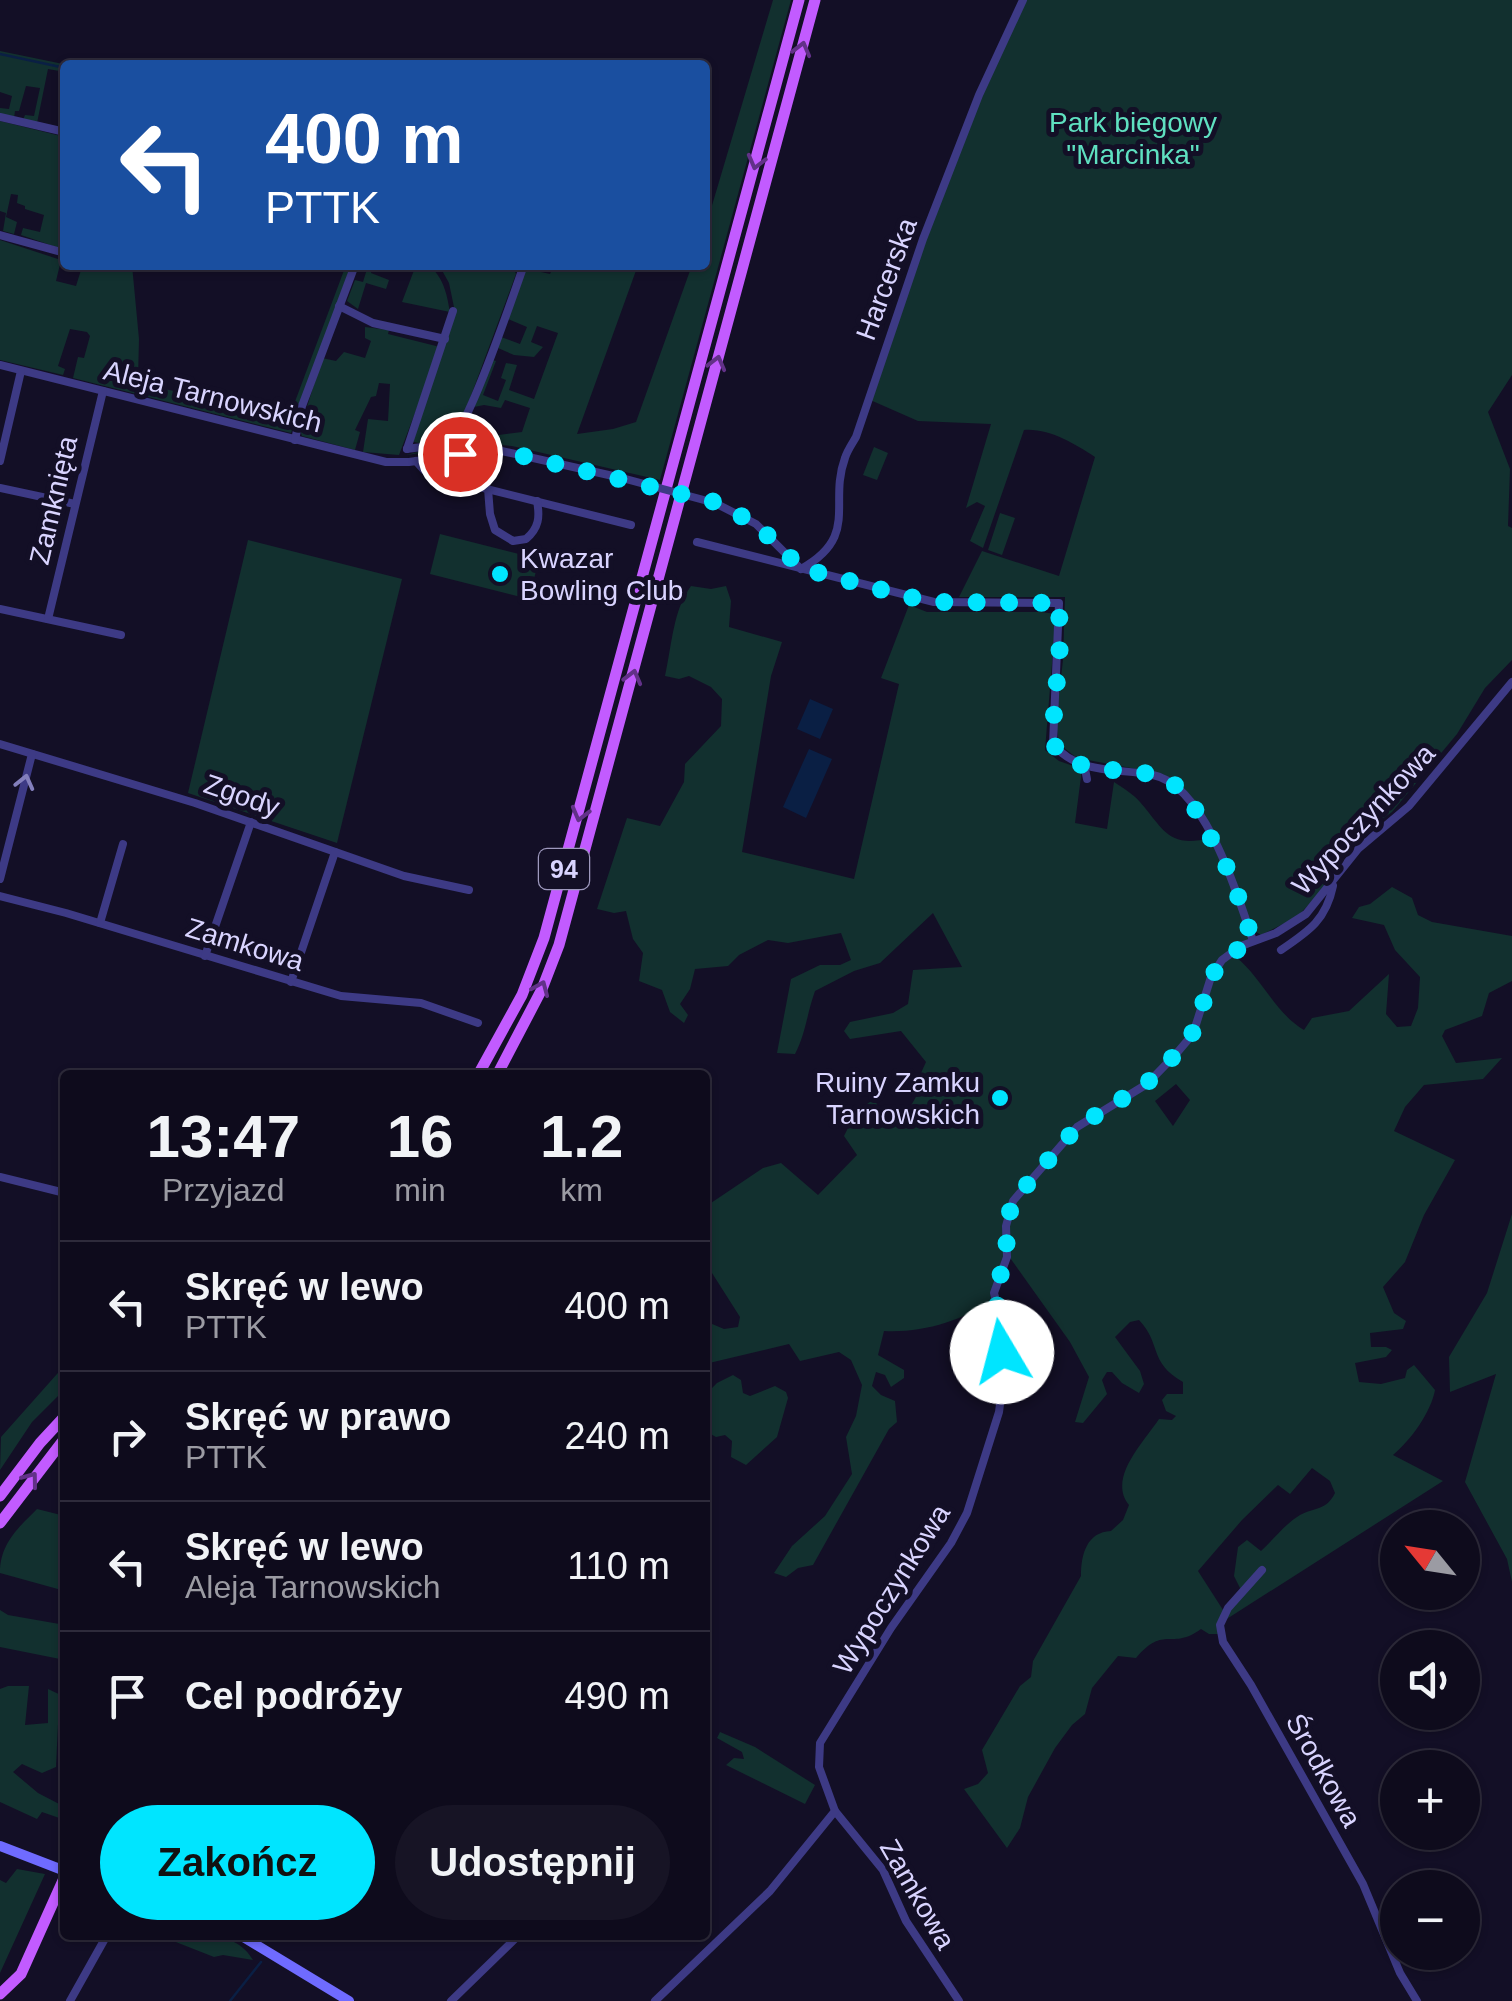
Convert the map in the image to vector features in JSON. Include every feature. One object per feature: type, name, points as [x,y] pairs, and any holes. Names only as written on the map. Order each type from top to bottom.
[{"type":"main road","name":"94","points":[[481,1070],[522,996],[544,938],[799,0]]},
{"type":"main road","name":"94","points":[[500,1070],[535,1004],[559,945],[815,0]]},
{"type":"main road","points":[[0,1496],[60,1421]]},
{"type":"main road","points":[[0,1524],[60,1445]]},
{"type":"main road","points":[[0,1846],[60,1872]]},
{"type":"main road","points":[[0,1994],[20,1974],[60,1885]]},
{"type":"main road","points":[[248,1940],[349,2001]]},
{"type":"street","name":"Harcerska","points":[[801,568],[820,556],[839,526],[844,459],[856,437],[923,239],[1023,0]]},
{"type":"street","points":[[0,117],[60,131]]},
{"type":"street","points":[[0,235],[60,251]]},
{"type":"street","points":[[295,440],[302,406],[353,270]]},
{"type":"street","points":[[406,449],[442,443],[456,434],[522,270]]},
{"type":"street","points":[[339,306],[372,322],[445,339]]},
{"type":"street","points":[[399,461],[452,311]]},
{"type":"street","name":"Aleja Tarnowskich","points":[[0,366],[386,462],[498,450],[622,478],[715,502],[756,524],[801,568]]},
{"type":"street","points":[[0,461],[21,370]]},
{"type":"street","name":"Zamknięta","points":[[48,618],[103,391]]},
{"type":"street","name":"Aleja Tarnowskich","points":[[416,461],[435,476],[631,525]]},
{"type":"street","points":[[0,488],[75,504]]},
{"type":"street","points":[[488,489],[496,530],[513,540],[526,539],[536,528],[540,514],[536,501]]},
{"type":"street","points":[[698,542],[934,602],[1059,603],[1060,645],[1052,738],[1059,751],[1084,764],[1115,772],[1155,775],[1181,789],[1231,875],[1253,941]]},
{"type":"street","points":[[0,609],[121,635]]},
{"type":"street","name":"Wypoczynkowa","points":[[835,1811],[819,1767],[820,1743],[891,1628],[951,1544],[967,1513],[999,1412],[1001,1321],[994,1293],[1007,1257],[1008,1210],[1077,1127],[1146,1084],[1176,1054],[1192,1034],[1216,968],[1230,954],[1306,914],[1358,849],[1410,806],[1512,682]]},
{"type":"street","name":"Zgody","points":[[0,744],[251,822],[404,876],[468,890]]},
{"type":"street","points":[[0,879],[32,754]]},
{"type":"street","points":[[1084,764],[1087,780]]},
{"type":"street","points":[[204,956],[251,822]]},
{"type":"street","points":[[100,923],[123,844]]},
{"type":"street","points":[[291,982],[334,852]]},
{"type":"street","points":[[1281,950],[1306,933],[1328,908],[1334,881]]},
{"type":"street","name":"Zamkowa","points":[[0,896],[341,996],[422,1003],[478,1023]]},
{"type":"street","points":[[0,1176],[60,1192]]},
{"type":"street","name":"Środkowa","points":[[1262,1570],[1228,1608],[1220,1625],[1223,1642],[1252,1685],[1363,1884],[1400,1973],[1417,2001]]},
{"type":"street","points":[[655,2001],[770,1891],[835,1811]]},
{"type":"street","name":"Zamkowa","points":[[835,1811],[883,1870],[906,1921],[959,2001]]},
{"type":"street","points":[[70,2001],[103,1940]]},
{"type":"street","points":[[450,2001],[513,1940]]},
{"type":"green space","points":[[773,0],[791,0],[660,480],[512,446],[488,444],[406,455],[468,439],[522,432],[530,408],[505,400],[501,408],[474,407],[492,360],[496,361],[483,395],[498,401],[506,380],[501,378],[506,363],[517,365],[509,390],[534,399],[558,333],[537,326],[531,342],[543,347],[534,357],[498,348],[501,337],[520,344],[527,327],[508,319],[525,270],[550,274],[552,270],[636,270],[577,434],[636,422],[690,270],[710,270],[710,212]]},
{"type":"green space","name":"Park biegowy \"Marcinka\"","points":[[1023,0],[1512,0],[1512,375],[1488,412],[1510,469],[1512,660],[1485,688],[1457,734],[1392,812],[1338,851],[1327,884],[1313,900],[1297,917],[1261,935],[1253,930],[1192,797],[1163,774],[1077,758],[1059,744],[1056,722],[1065,597],[959,597],[982,551],[1059,576],[1095,457],[1052,434],[1024,430],[983,548],[970,541],[985,506],[977,502],[966,508],[991,424],[918,421],[868,399],[979,95]]},
{"type":"green space","points":[[0,51],[60,63],[60,71],[48,69],[37,123],[23,120],[25,115],[34,116],[40,88],[26,86],[14,118],[0,115],[0,108],[9,109],[12,96],[0,92]]},
{"type":"green space","points":[[0,121],[60,136],[60,248],[21,235],[23,228],[40,232],[44,215],[17,203],[18,195],[11,194],[6,217],[17,222],[14,234],[3,231],[6,213],[0,211]]},
{"type":"green space","points":[[0,240],[60,258],[56,281],[76,286],[81,270],[132,270],[139,339],[138,379],[145,385],[290,415],[344,270],[349,270],[291,433],[73,378],[78,357],[84,358],[90,336],[87,332],[70,329],[58,366],[65,369],[63,375],[0,360]]},
{"type":"green space","points":[[367,270],[389,280],[386,289],[366,283],[358,309],[347,301],[355,280],[363,282]]},
{"type":"green space","points":[[414,270],[434,270],[445,290],[450,312],[402,302]]},
{"type":"green space","points":[[442,270],[514,270],[516,274],[462,420],[440,440],[419,443],[412,441],[455,312]]},
{"type":"green space","points":[[365,327],[389,330],[388,334],[440,347],[399,455],[363,452],[368,419],[388,421],[390,384],[379,383],[376,396],[371,397],[355,430],[360,432],[355,450],[302,436],[300,430],[322,358],[336,361],[344,352],[365,358],[371,341],[365,338]]},
{"type":"green space","points":[[874,447],[888,453],[877,480],[863,475]]},
{"type":"green space","points":[[1000,513],[1015,518],[1002,555],[988,550]]},
{"type":"green space","points":[[440,534],[539,559],[529,599],[430,574]]},
{"type":"green space","points":[[248,540],[402,579],[337,843],[188,793]]},
{"type":"green space","points":[[691,586],[726,586],[731,601],[729,627],[782,642],[771,676],[742,852],[854,879],[899,684],[881,678],[909,605],[927,612],[1056,614],[1045,750],[1059,761],[1082,769],[1075,823],[1107,829],[1114,782],[1137,799],[1169,835],[1185,841],[1211,838],[1231,875],[1252,945],[1236,957],[1294,1023],[1304,1030],[1312,1018],[1349,1011],[1389,974],[1386,1014],[1397,1027],[1411,1026],[1418,1008],[1420,977],[1395,950],[1384,925],[1352,918],[1359,907],[1370,904],[1392,887],[1412,898],[1418,915],[1432,922],[1512,936],[1512,981],[1489,993],[1482,1016],[1445,1030],[1442,1036],[1456,1063],[1502,1058],[1483,1079],[1424,1085],[1405,1107],[1394,1131],[1455,1160],[1424,1215],[1405,1262],[1383,1287],[1394,1313],[1406,1321],[1403,1329],[1370,1333],[1371,1347],[1392,1350],[1386,1357],[1355,1363],[1359,1382],[1381,1384],[1405,1378],[1414,1365],[1435,1390],[1419,1425],[1393,1455],[1443,1481],[1398,1510],[1380,1510],[1380,1521],[1222,1622],[1222,1634],[1209,1634],[1201,1629],[1182,1638],[1154,1642],[1136,1658],[1118,1656],[1092,1688],[1085,1714],[1055,1748],[1028,1797],[1020,1828],[1007,1848],[964,1789],[978,1784],[988,1773],[982,1750],[1020,1686],[1031,1677],[1033,1661],[1081,1576],[1087,1546],[1096,1535],[1111,1531],[1123,1520],[1129,1505],[1122,1483],[1130,1460],[1159,1419],[1172,1420],[1176,1416],[1166,1411],[1162,1400],[1167,1394],[1183,1394],[1183,1382],[1160,1360],[1139,1320],[1130,1322],[1115,1337],[1140,1371],[1144,1384],[1139,1393],[1107,1372],[1102,1380],[1107,1394],[1083,1423],[1075,1422],[1089,1377],[1070,1342],[1008,1255],[994,1299],[982,1307],[928,1328],[884,1331],[878,1355],[904,1370],[904,1378],[891,1387],[885,1375],[876,1372],[872,1386],[895,1401],[897,1422],[889,1429],[813,1565],[798,1568],[786,1577],[774,1573],[792,1546],[825,1516],[852,1474],[846,1437],[856,1416],[862,1385],[851,1360],[839,1352],[800,1361],[789,1344],[710,1363],[710,1323],[724,1329],[738,1327],[740,1317],[710,1270],[710,1204],[763,1168],[781,1163],[818,1195],[857,1155],[844,1136],[856,1112],[874,1099],[884,1117],[900,1125],[921,1088],[926,1062],[901,1031],[850,1039],[844,1031],[850,1022],[893,1013],[908,1004],[913,970],[962,967],[933,913],[880,963],[815,991],[795,1054],[777,1053],[791,979],[820,965],[840,965],[851,960],[841,933],[788,943],[768,940],[739,955],[728,966],[695,969],[690,989],[680,1004],[688,1015],[684,1023],[670,1012],[662,990],[639,981],[643,953],[633,939],[626,911],[597,909],[627,818],[660,826],[684,782],[685,764],[721,726],[722,699],[711,687],[689,676],[665,676],[677,617]],"holes":[[[1176,1084],[1190,1100],[1173,1126],[1155,1101]],[[1312,1468],[1330,1481],[1335,1493],[1324,1506],[1305,1512],[1284,1527],[1261,1551],[1247,1540],[1238,1547],[1234,1576],[1242,1592],[1225,1613],[1198,1571],[1242,1520],[1278,1485],[1290,1494]]]},
{"type":"green space","points":[[1512,1214],[1512,1582],[1507,1559],[1465,1482],[1496,1374],[1450,1392],[1449,1357],[1487,1293]]},
{"type":"green space","points":[[60,1371],[60,1394],[32,1422],[0,1470],[1,1437]]},
{"type":"green space","points":[[733,1375],[741,1380],[743,1393],[750,1396],[775,1386],[786,1392],[788,1398],[777,1437],[746,1465],[731,1457],[732,1441],[725,1435],[710,1434],[710,1390]]},
{"type":"green space","points":[[37,1509],[60,1515],[60,1590],[0,1573],[6,1545]]},
{"type":"green space","points":[[0,1610],[8,1615],[60,1624],[60,1659],[0,1647]]},
{"type":"green space","points":[[29,1686],[25,1725],[48,1723],[48,1689],[60,1695],[56,1767],[42,1773],[22,1764],[13,1772],[38,1793],[60,1804],[60,1818],[42,1812],[37,1819],[0,1802],[0,1689]]},
{"type":"green space","points":[[720,1732],[755,1747],[815,1785],[805,1804],[726,1765],[734,1758],[744,1759],[742,1752],[717,1738]]},
{"type":"green space","points":[[17,1869],[45,1874],[0,1973],[0,1880],[6,1883]]},
{"type":"green space","points":[[171,1940],[229,1940],[245,1949],[253,1960],[214,1957]]},
{"type":"water","points":[[810,699],[833,709],[820,739],[797,729]]},
{"type":"water","points":[[809,749],[832,759],[806,818],[783,807]]},
{"type":"waterway","points":[[0,54],[60,67]]},
{"type":"waterway","points":[[230,2001],[261,1962]]},
{"type":"place","name":"Kwazar Bowling Club","points":[[500,574]]},
{"type":"place","name":"Ruiny Zamku Tarnowskich","points":[[1000,1098]]},
{"type":"route","points":[[460,454],[498,450],[715,502],[756,524],[801,568],[905,596],[934,602],[1059,603],[1060,645],[1052,744],[1074,760],[1095,768],[1155,775],[1189,798],[1231,875],[1253,941],[1230,954],[1216,968],[1192,1034],[1176,1054],[1146,1084],[1077,1127],[1013,1201],[1006,1226],[1007,1257],[994,1293],[1001,1321],[1002,1352]]}]
